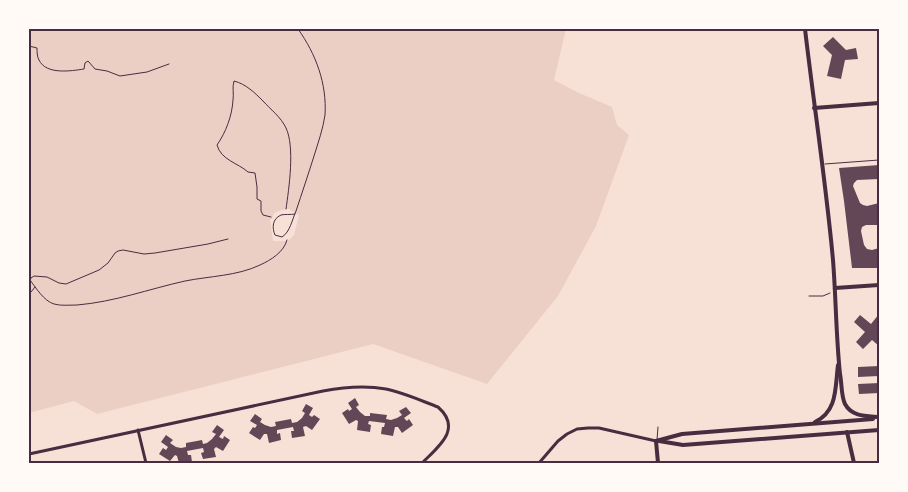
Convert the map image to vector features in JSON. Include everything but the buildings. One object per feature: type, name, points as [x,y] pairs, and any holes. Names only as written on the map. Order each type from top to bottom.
[{"type":"street","points":[[805,29],[829,226],[835,290],[838,358],[844,400],[848,408],[858,414],[879,418]]},
{"type":"street","points":[[814,108],[879,103]]},
{"type":"street","points":[[835,290],[879,285]]},
{"type":"street","points":[[809,424],[822,418],[831,407],[834,400],[838,358]]},
{"type":"street","points":[[29,454],[341,387],[371,387],[388,389],[438,407],[445,412],[449,430],[447,436],[422,463]]},
{"type":"street","points":[[656,441],[682,434],[879,418]]},
{"type":"street","points":[[539,463],[558,441],[577,429],[600,428],[683,445],[879,430]]},
{"type":"street","points":[[138,430],[146,463]]},
{"type":"street","points":[[847,432],[854,463]]},
{"type":"street","points":[[656,441],[658,463]]},
{"type":"lane","points":[[295,214],[280,216],[276,219],[273,225],[276,235],[282,237],[286,234],[295,214],[321,133],[324,116],[325,98],[322,81],[316,61],[298,29]]},
{"type":"lane","points":[[822,164],[879,160]]},
{"type":"lane","points":[[656,441],[658,427]]},
{"type":"path","points":[[29,46],[36,48],[39,61],[53,70],[84,68],[85,63],[88,61],[96,69],[120,76],[147,72],[169,64]]},
{"type":"path","points":[[276,219],[263,215],[261,201],[257,199],[255,173],[248,172],[234,164],[218,149],[217,145],[225,134],[233,106],[234,81],[240,82],[257,96],[281,119],[286,128],[290,151],[290,175],[286,215]]},
{"type":"path","points":[[228,239],[155,253],[144,254],[123,250],[118,251],[99,270],[66,284],[58,283],[47,277],[34,276],[30,280],[48,302],[52,304],[73,305],[105,301],[187,280],[228,274],[259,266],[271,260],[280,252],[286,244],[286,234]]},
{"type":"path","points":[[29,292],[35,287]]},
{"type":"path","points":[[809,296],[823,296],[835,290]]},
{"type":"shaded area","points":[[29,29],[566,29],[554,80],[612,107],[617,125],[629,135],[596,226],[558,296],[487,384],[373,344],[97,414],[74,401],[29,413]],"holes":[[[289,209],[299,215],[294,235],[288,241],[273,241],[270,219],[272,219],[274,213]]]}]
